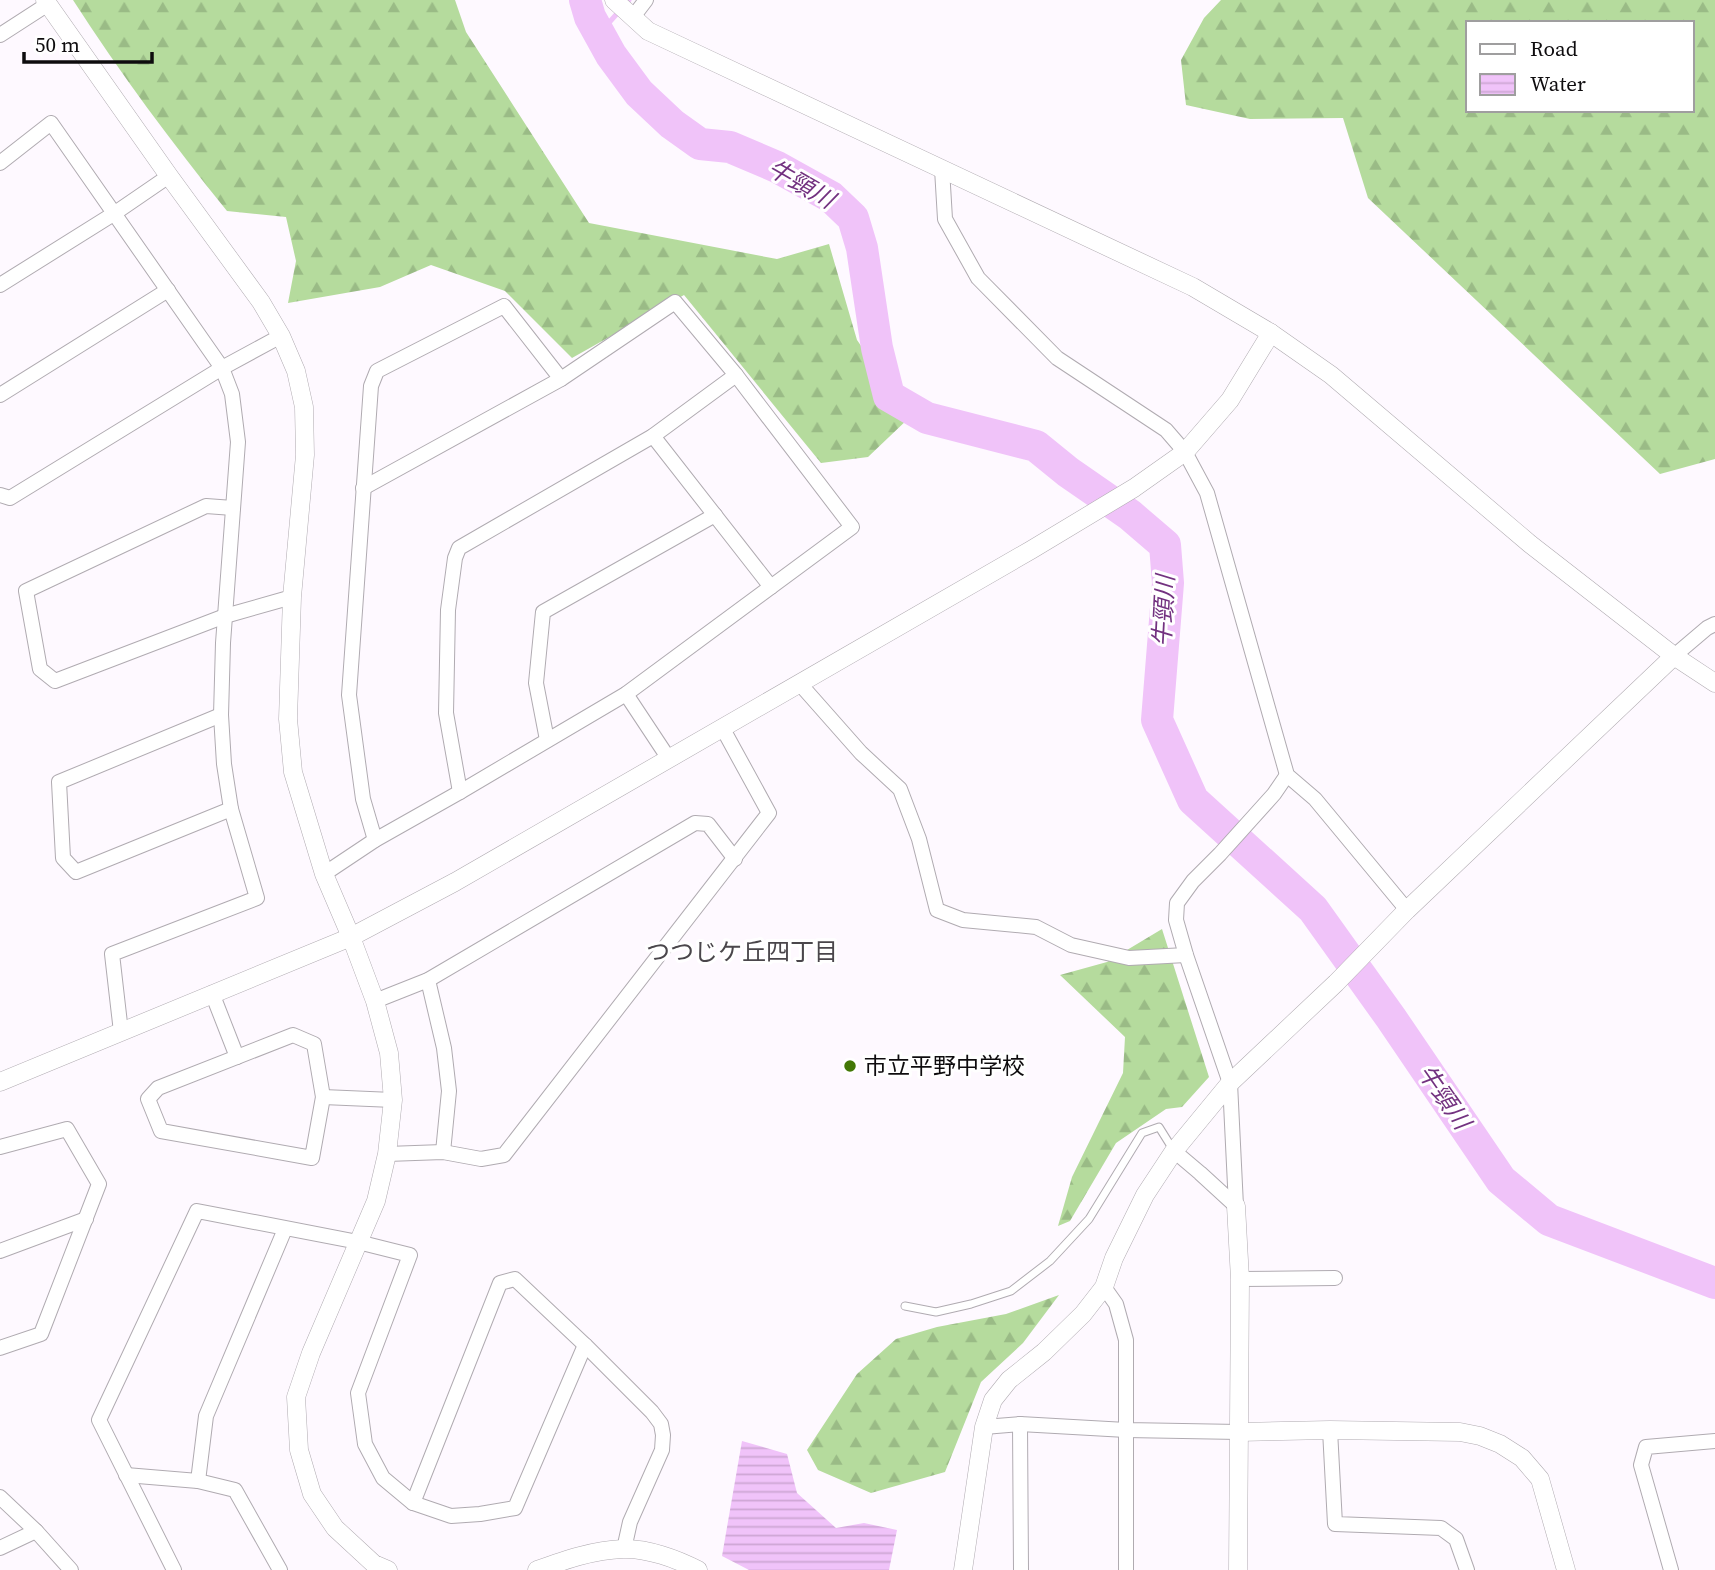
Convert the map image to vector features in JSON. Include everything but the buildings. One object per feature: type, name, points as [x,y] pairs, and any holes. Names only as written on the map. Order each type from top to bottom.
[{"type":"street","points":[[614,0],[648,30],[1193,287],[1271,333],[1331,375],[1530,544],[1674,656],[1715,683]]},
{"type":"street","points":[[633,17],[646,0]]},
{"type":"street","points":[[0,35],[47,2],[261,302],[281,336],[296,371],[304,407],[305,455],[292,597],[288,719],[293,772],[324,874],[375,1001],[389,1054],[393,1100],[387,1154],[376,1201],[311,1353],[296,1397],[299,1450],[312,1494],[335,1528],[374,1564],[388,1570]]},
{"type":"street","points":[[0,163],[51,123],[222,368],[232,394],[238,442],[225,616],[221,715],[231,809],[257,898],[112,954],[121,1032]]},
{"type":"street","points":[[942,169],[945,219],[978,278],[1057,358],[1166,430],[1185,452],[1207,493],[1287,775],[1315,799],[1407,910]]},
{"type":"street","points":[[0,285],[169,176]]},
{"type":"street","points":[[0,395],[168,290]]},
{"type":"street","points":[[324,874],[375,840],[626,694],[852,527],[736,375],[675,302],[561,379],[363,488]]},
{"type":"street","points":[[375,840],[363,799],[349,695],[363,488],[372,386],[377,371],[504,306],[561,379]]},
{"type":"street","points":[[0,1082],[351,937],[455,882],[1077,523],[1185,452],[1230,400],[1271,333]]},
{"type":"street","points":[[0,495],[10,498],[222,368],[281,336]]},
{"type":"street","points":[[460,792],[446,713],[448,610],[455,558],[459,548],[653,436],[736,375]]},
{"type":"street","points":[[653,436],[771,587]]},
{"type":"street","points":[[233,508],[206,506],[26,591],[40,669],[55,681],[225,616],[292,597]]},
{"type":"street","points":[[547,740],[536,683],[543,612],[715,515]]},
{"type":"street","points":[[963,1570],[984,1427],[993,1400],[1009,1380],[1044,1352],[1083,1314],[1104,1287],[1114,1258],[1145,1195],[1174,1151],[1230,1083],[1336,983],[1407,910],[1674,656],[1715,624]]},
{"type":"street","points":[[800,684],[860,753],[900,789],[919,839],[937,910],[963,920],[1036,927],[1071,945],[1129,958],[1186,955]]},
{"type":"street","points":[[626,694],[669,759]]},
{"type":"street","points":[[221,715],[59,782],[63,858],[76,872],[231,809]]},
{"type":"street","points":[[387,1154],[443,1152],[481,1159],[504,1155],[769,813],[723,729]]},
{"type":"street","points":[[1238,1570],[1240,1279],[1230,1083],[1186,955],[1176,920],[1177,902],[1193,881],[1274,794],[1287,775]]},
{"type":"street","points":[[375,1001],[428,980],[695,823],[708,824],[735,859]]},
{"type":"street","points":[[428,980],[444,1048],[449,1091],[443,1152]]},
{"type":"street","points":[[212,993],[237,1057]]},
{"type":"street","points":[[293,1035],[314,1044],[323,1097],[312,1158],[161,1131],[148,1099],[158,1088],[237,1057],[293,1035]]},
{"type":"street","points":[[323,1097],[393,1100]]},
{"type":"street","points":[[0,1147],[67,1129],[99,1184],[41,1334],[0,1348]]},
{"type":"street","points":[[1174,1151],[1236,1206]]},
{"type":"street","points":[[174,1570],[99,1420],[197,1211],[358,1242],[410,1255],[358,1393],[365,1444],[383,1478],[413,1503],[452,1516],[515,1508],[585,1345]]},
{"type":"street","points":[[0,1251],[86,1219]]},
{"type":"street","points":[[198,1481],[206,1416],[285,1229]]},
{"type":"street","points":[[1240,1279],[1335,1278]]},
{"type":"street","points":[[413,1503],[500,1283],[515,1279],[585,1345],[661,1424],[662,1450],[630,1522],[624,1549]]},
{"type":"street","points":[[1104,1287],[1116,1304],[1126,1340],[1126,1570]]},
{"type":"street","points":[[984,1427],[1020,1424],[1126,1430],[1460,1432],[1480,1436],[1500,1444],[1522,1458],[1539,1479],[1566,1570]]},
{"type":"street","points":[[1020,1424],[1021,1570]]},
{"type":"street","points":[[1330,1430],[1335,1524],[1441,1528],[1456,1539],[1466,1570]]},
{"type":"street","points":[[1671,1570],[1641,1465],[1646,1447],[1715,1441]]},
{"type":"street","points":[[127,1475],[198,1481],[235,1490],[280,1570]]},
{"type":"street","points":[[0,1497],[36,1531],[71,1570]]},
{"type":"street","points":[[0,1548],[36,1531]]},
{"type":"street","points":[[537,1570],[577,1556],[624,1549],[659,1554],[698,1570]]},
{"type":"lane","points":[[905,1306],[936,1312],[1011,1291],[1050,1261],[1089,1219],[1142,1133],[1159,1127],[1174,1151]]},
{"type":"green space","points":[[73,0],[455,0],[466,32],[589,223],[777,259],[829,244],[857,340],[910,417],[868,457],[821,463],[684,295],[572,358],[505,291],[431,265],[380,287],[288,303],[296,261],[286,217],[227,211],[147,107]]},
{"type":"green space","points":[[1221,0],[1715,0],[1715,459],[1660,474],[1368,198],[1343,118],[1250,119],[1186,105],[1181,60],[1204,18]]},
{"type":"green space","points":[[1162,929],[1209,1077],[1182,1107],[1166,1109],[1116,1143],[1070,1221],[1058,1226],[1072,1177],[1123,1073],[1125,1037],[1060,975],[1107,962]]},
{"type":"green space","points":[[1059,1295],[1023,1343],[981,1382],[945,1472],[871,1493],[818,1470],[807,1450],[857,1374],[896,1339],[937,1327],[1006,1314]]},
{"type":"water","points":[[742,1441],[787,1454],[797,1493],[836,1528],[864,1523],[897,1530],[889,1570],[749,1570],[722,1556]]},
{"type":"waterway","name":"牛頸川","points":[[585,0],[590,17],[611,55],[639,93],[672,124],[700,144],[730,147],[777,167],[831,197],[853,218],[862,248],[877,348],[889,396],[927,418],[1036,446],[1130,515],[1165,545],[1168,583],[1157,720],[1193,800],[1313,909],[1501,1180],[1549,1220],[1715,1283]]},
{"type":"waterway","points":[[599,34],[629,0]]},
{"type":"place","name":"市立平野中学校","points":[[850,1066]]},
{"type":"district","name":"つつじケ丘四丁目","points":[[742,952]]}]
